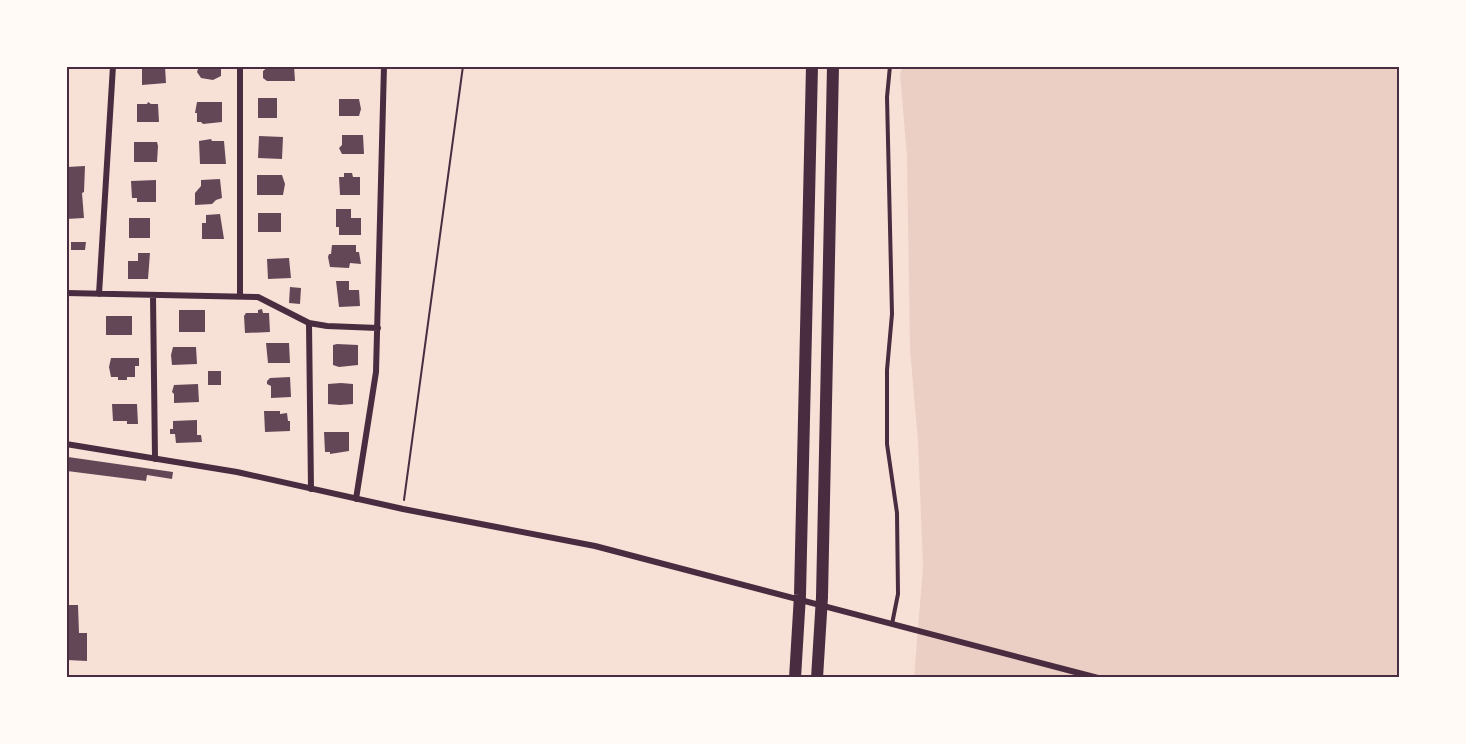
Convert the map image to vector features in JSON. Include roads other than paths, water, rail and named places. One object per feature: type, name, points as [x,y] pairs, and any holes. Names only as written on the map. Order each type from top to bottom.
[{"type":"highway","points":[[795,678],[800,595],[812,66]]},
{"type":"highway","points":[[817,678],[822,597],[833,66]]},
{"type":"street","points":[[99,294],[113,66]]},
{"type":"street","points":[[240,66],[240,296]]},
{"type":"street","points":[[356,499],[376,372],[384,66]]},
{"type":"street","points":[[66,293],[258,297],[309,322],[327,326],[378,328]]},
{"type":"street","points":[[153,296],[154,459]]},
{"type":"street","points":[[309,322],[311,489]]},
{"type":"street","points":[[66,444],[237,472],[356,499],[595,546],[1098,678]]},
{"type":"lane","points":[[890,66],[887,97],[892,314],[887,370],[888,444],[897,513],[898,594],[892,624]]}]
